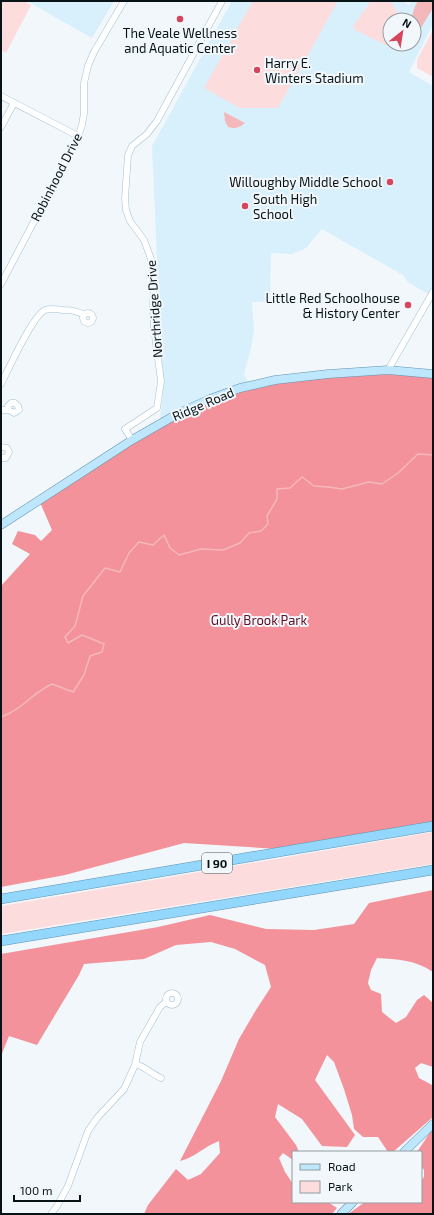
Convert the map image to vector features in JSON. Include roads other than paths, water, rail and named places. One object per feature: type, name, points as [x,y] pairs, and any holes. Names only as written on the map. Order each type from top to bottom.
[{"type":"highway","name":"I 90","points":[[1,899],[433,826]]},
{"type":"highway","points":[[1,941],[433,870]]},
{"type":"main road","name":"Ridge Road","points":[[1,525],[132,440],[191,407],[240,388],[275,380],[303,376],[388,370],[433,374]]},
{"type":"main road","points":[[405,1151],[433,1124]]},
{"type":"main road","points":[[341,1214],[353,1203]]},
{"type":"street","name":"Robinhood Drive","points":[[1,284],[78,136],[84,113],[84,83],[88,66],[94,52],[124,1]]},
{"type":"street","name":"Northridge Drive","points":[[132,440],[125,429],[158,408],[161,382],[152,309],[154,277],[151,259],[144,240],[130,220],[126,210],[128,155],[132,146],[147,134],[157,121],[222,1]]},
{"type":"street","points":[[1,96],[78,136]]},
{"type":"street","points":[[1,127],[14,103]]},
{"type":"street","points":[[388,370],[433,292]]},
{"type":"street","points":[[1,384],[40,314],[45,310],[53,309],[73,311],[84,315]]},
{"type":"street","points":[[1,410],[9,410]]},
{"type":"street","points":[[1,447],[7,448],[9,452],[6,458],[1,458]]},
{"type":"street","points":[[51,1214],[68,1186],[90,1127],[124,1089],[136,1064],[140,1042],[160,1007],[166,1002]]},
{"type":"street","points":[[136,1064],[161,1078]]},
{"type":"waterway","points":[[1,717],[15,710],[52,684],[73,692],[84,675],[90,656],[102,652],[104,644],[82,635],[68,643],[65,637],[75,626],[83,596],[105,568],[120,572],[129,553],[139,542],[153,545],[164,535],[170,548],[179,555],[201,549],[223,550],[240,543],[249,533],[261,531],[268,524],[267,516],[277,499],[277,489],[290,488],[302,477],[314,486],[342,489],[369,482],[382,484],[398,473],[418,454],[433,455]]},
{"type":"place","name":"The Veale Wellness and Aquatic Center","points":[[180,19]]},
{"type":"place","name":"Harry E. Winters Stadium","points":[[257,70]]},
{"type":"place","name":"Willoughby Middle School","points":[[390,182]]},
{"type":"place","name":"South High School","points":[[245,206]]},
{"type":"place","name":"Little Red Schoolhouse & History Center","points":[[408,305]]},
{"type":"park label","name":"Gully Brook Park","points":[[259,620]]}]
